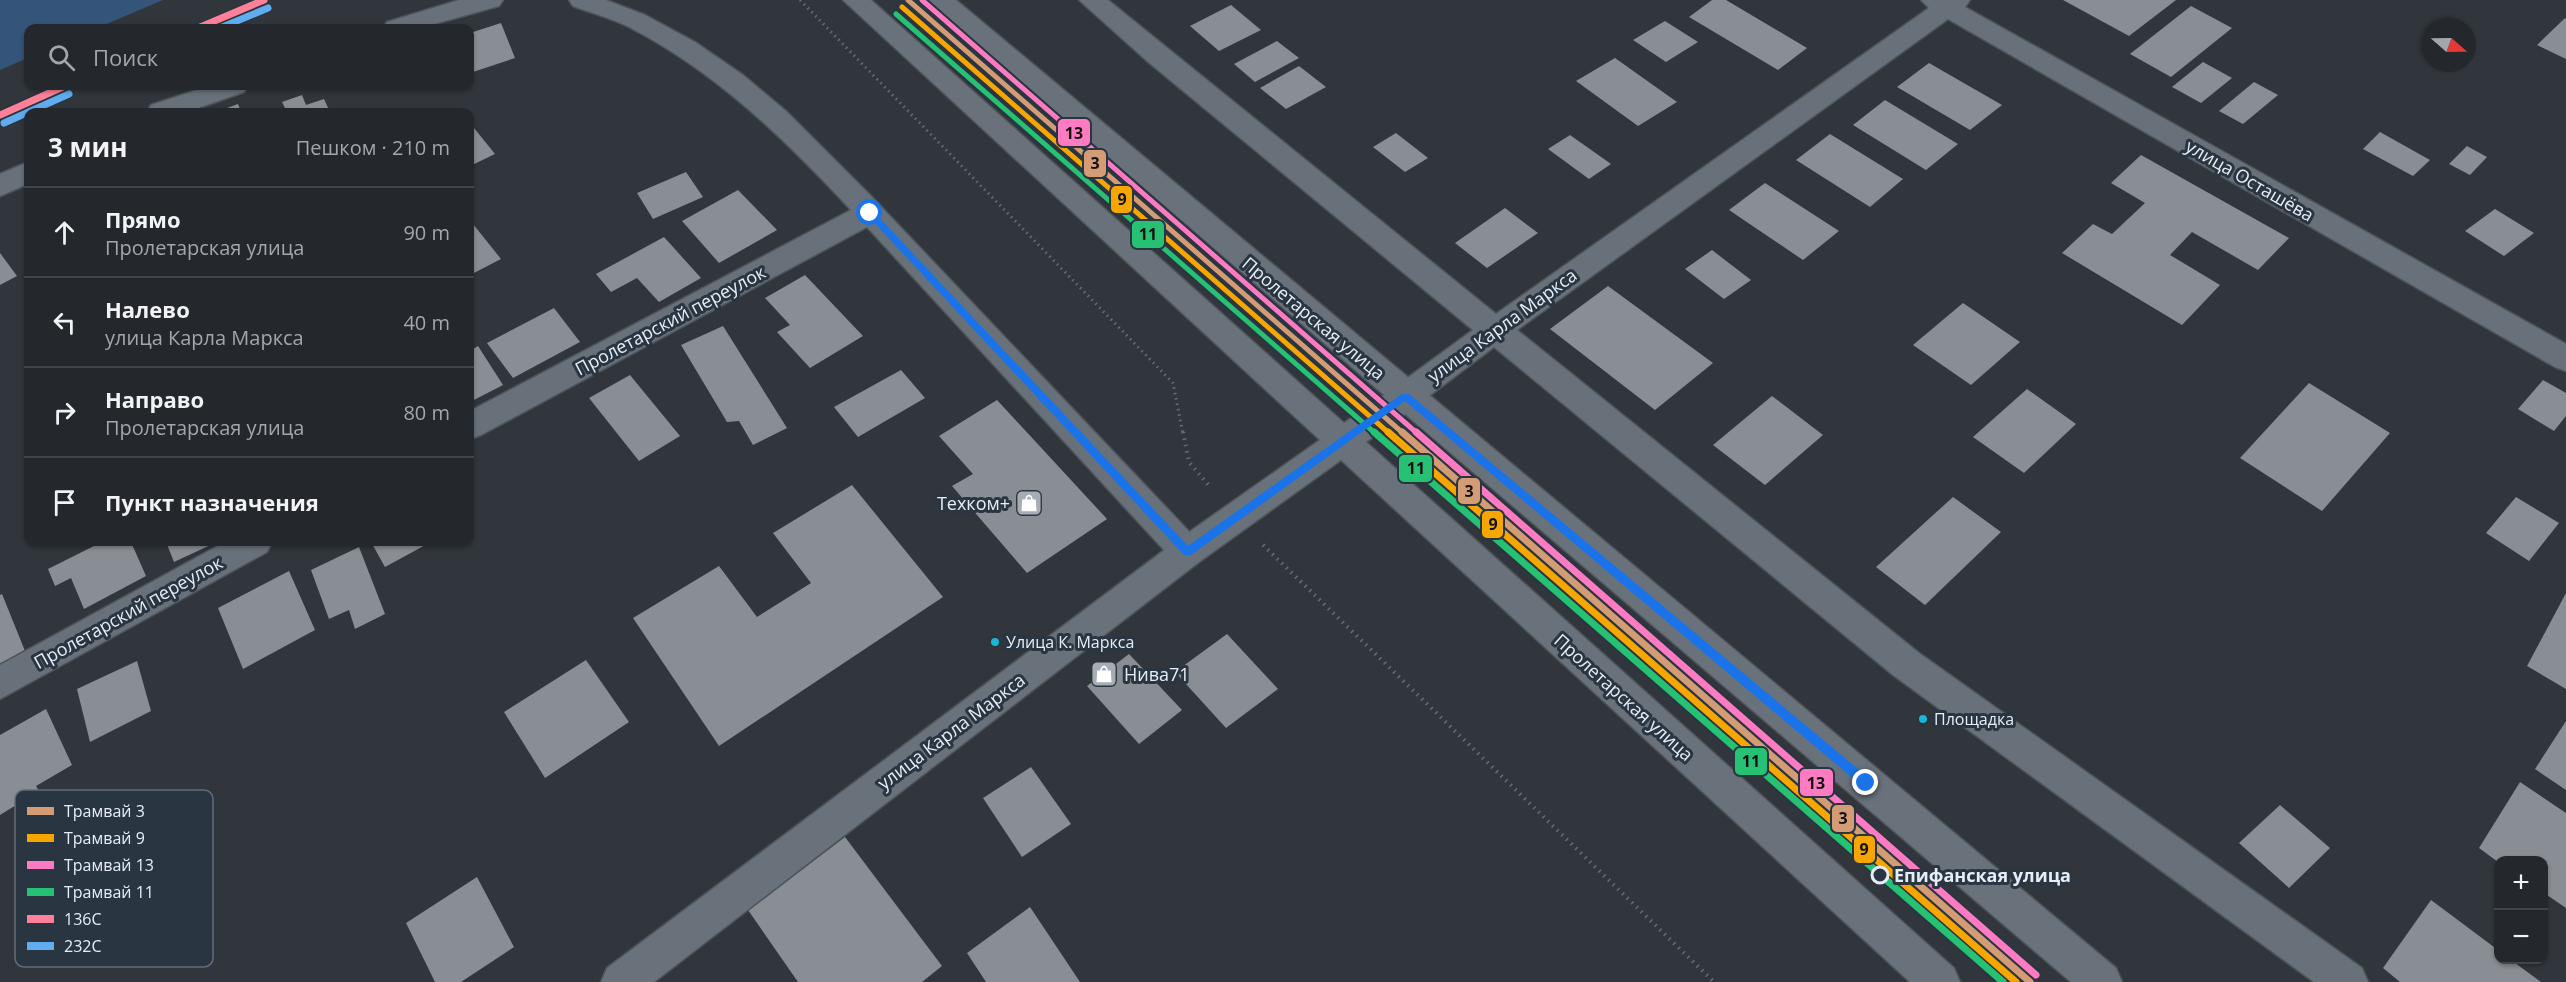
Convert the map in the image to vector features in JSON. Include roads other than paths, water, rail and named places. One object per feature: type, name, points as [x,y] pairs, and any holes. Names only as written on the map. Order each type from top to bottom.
[{"type":"main road","name":"Пролетарская улица","points":[[856,0],[1940,982]]},
{"type":"main road","name":"Пролетарская улица","points":[[940,0],[2102,982]]},
{"type":"main road","name":"улица Карла Маркса","points":[[621,982],[1187,552],[1406,396]]},
{"type":"street","points":[[407,24],[490,0]]},
{"type":"street","points":[[582,0],[617,10],[711,63],[761,102],[870,213],[1187,552]]},
{"type":"street","points":[[1092,0],[1155,55],[1906,664],[2348,982]]},
{"type":"street","name":"улица Карла Маркса","points":[[1406,396],[1946,2]]},
{"type":"street","name":"улица Осташёва","points":[[1946,2],[2566,359]]},
{"type":"street","points":[[172,108],[223,90]]},
{"type":"street","points":[[0,186],[24,174]]},
{"type":"street","name":"Пролетарский переулок","points":[[474,424],[870,213]]},
{"type":"street","name":"Пролетарский переулок","points":[[0,684],[248,546]]},
{"type":"tram line","name":"3","points":[[908,0],[2030,982]]},
{"type":"tram line","name":"13","points":[[922,0],[2036,975]]},
{"type":"tram line","name":"9","points":[[902,7],[2016,982]]},
{"type":"tram line","name":"11","points":[[896,14],[2003,982]]},
{"type":"place","name":"Техком+","points":[[1029,503]]},
{"type":"place","name":"Улица К. Маркса","points":[[995,642]]},
{"type":"place","name":"Нива71","points":[[1104,674]]},
{"type":"place","name":"Площадка","points":[[1923,719]]},
{"type":"place","name":"Епифанская улица","points":[[1880,875]]}]
